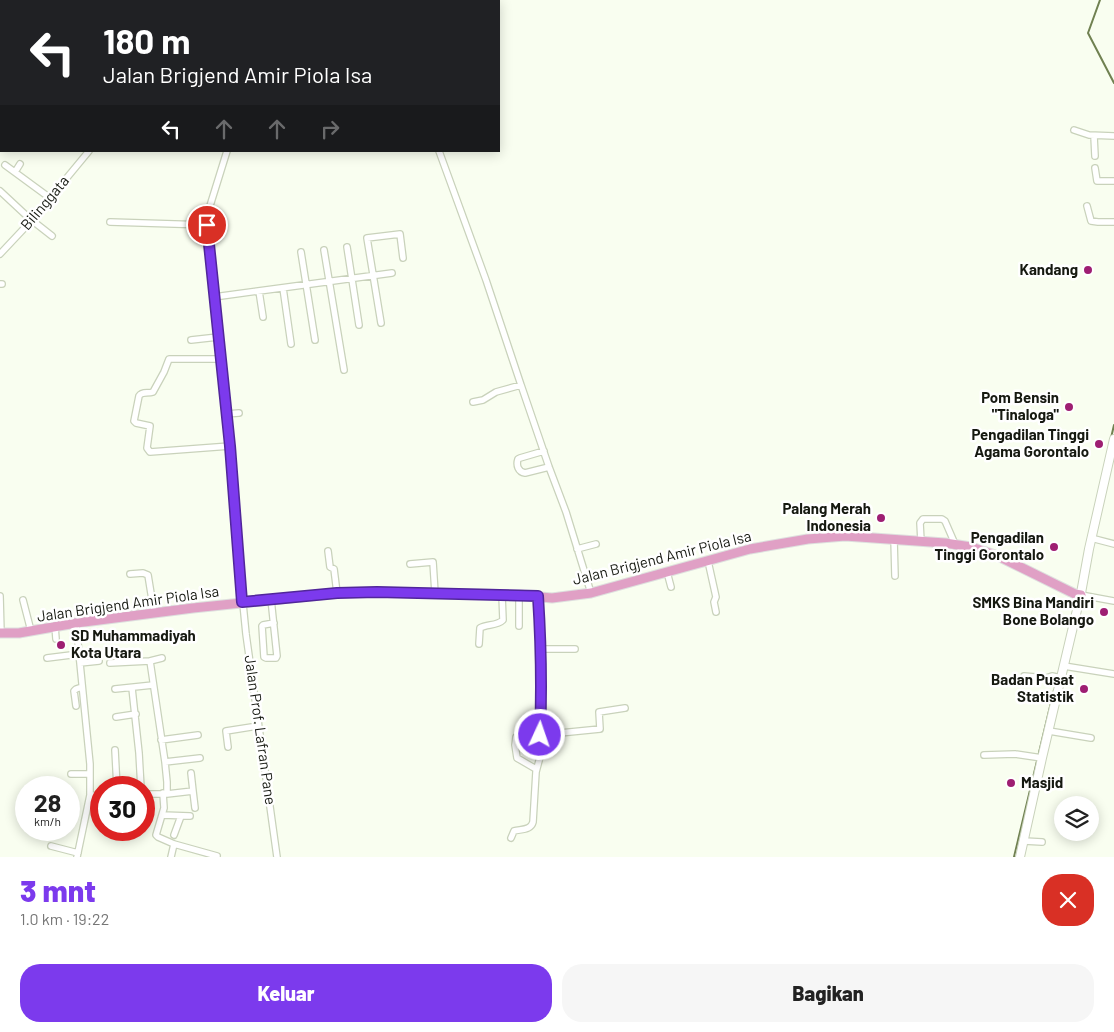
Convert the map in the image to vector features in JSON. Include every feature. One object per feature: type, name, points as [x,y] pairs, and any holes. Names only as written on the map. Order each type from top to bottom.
[{"type":"main road","name":"Jalan Brigjend Amir Piola Isa","points":[[0,633],[19,633],[154,612],[337,593],[435,593],[518,595],[552,598],[591,592],[750,550],[845,536],[921,541],[971,547],[998,556],[1075,594],[1081,595]]},
{"type":"street","points":[[1074,130],[1094,136],[1114,136]]},
{"type":"street","points":[[1094,136],[1095,156]]},
{"type":"street","name":"Bilinggata","points":[[0,254],[29,218],[88,152]]},
{"type":"street","name":"Jalan Prof. Lafran Pane","points":[[227,152],[209,208],[207,225],[230,446],[242,602],[277,857]]},
{"type":"street","points":[[439,152],[486,280],[566,512],[591,592]]},
{"type":"street","points":[[15,172],[20,164]]},
{"type":"street","points":[[5,165],[48,196]]},
{"type":"street","points":[[1095,168],[1097,182],[1114,181]]},
{"type":"street","points":[[0,191],[52,236]]},
{"type":"street","points":[[1087,206],[1092,221],[1114,222]]},
{"type":"street","points":[[110,222],[207,225]]},
{"type":"street","points":[[381,323],[367,238],[400,234],[403,258]]},
{"type":"street","points":[[347,246],[359,325]]},
{"type":"street","points":[[324,250],[344,370]]},
{"type":"street","points":[[301,252],[315,340]]},
{"type":"street","points":[[214,297],[392,273]]},
{"type":"street","points":[[283,288],[291,344]]},
{"type":"street","points":[[259,291],[263,317]]},
{"type":"street","points":[[191,340],[218,337]]},
{"type":"street","points":[[220,360],[169,359],[153,392],[140,394],[134,421],[135,423],[150,426],[147,448],[151,453],[230,446]]},
{"type":"street","points":[[473,402],[483,400],[496,392],[522,385]]},
{"type":"street","points":[[226,414],[239,412]]},
{"type":"street","points":[[1020,857],[1039,757],[1049,731],[1058,677],[1064,666],[1081,595],[1113,444]]},
{"type":"street","points":[[544,451],[518,459],[518,468],[525,473],[549,467]]},
{"type":"street","points":[[921,541],[921,520],[942,519],[945,521],[955,544]]},
{"type":"street","points":[[1092,538],[1114,544]]},
{"type":"street","points":[[894,539],[895,576]]},
{"type":"street","points":[[577,549],[596,544]]},
{"type":"street","points":[[328,551],[330,568],[334,569],[337,593]]},
{"type":"street","points":[[708,561],[716,597],[714,602],[716,612]]},
{"type":"street","points":[[410,564],[432,562],[435,593]]},
{"type":"street","points":[[130,574],[143,572],[148,575],[154,612]]},
{"type":"street","points":[[667,572],[671,587]]},
{"type":"street","points":[[478,644],[480,628],[499,623],[503,620],[502,595]]},
{"type":"street","points":[[518,595],[519,626]]},
{"type":"street","points":[[1081,595],[1114,601]]},
{"type":"street","points":[[0,596],[0,633]]},
{"type":"street","points":[[512,838],[515,830],[530,827],[533,824],[536,769],[540,757],[542,704],[538,596]]},
{"type":"street","points":[[271,599],[274,623],[277,657],[266,658],[264,657],[262,626],[274,623]]},
{"type":"street","points":[[23,600],[31,631]]},
{"type":"street","points":[[71,774],[90,774],[76,623]]},
{"type":"street","points":[[55,626],[56,639]]},
{"type":"street","points":[[541,649],[575,649]]},
{"type":"street","points":[[47,658],[79,654]]},
{"type":"street","points":[[110,662],[162,658]]},
{"type":"street","points":[[150,660],[167,782],[164,808],[156,835],[160,839],[174,844],[217,856]]},
{"type":"street","points":[[80,663],[99,661]]},
{"type":"street","points":[[1064,666],[1114,674]]},
{"type":"street","points":[[1024,676],[1058,677]]},
{"type":"street","points":[[115,689],[153,685]]},
{"type":"street","points":[[76,706],[74,690],[82,687]]},
{"type":"street","points":[[132,688],[136,714],[140,776]]},
{"type":"street","points":[[536,769],[517,758],[515,738],[517,736],[534,737],[600,729],[599,712],[626,708]]},
{"type":"street","points":[[116,717],[136,714]]},
{"type":"street","points":[[228,747],[226,731],[258,726]]},
{"type":"street","points":[[1049,731],[1091,738]]},
{"type":"street","points":[[161,740],[198,735]]},
{"type":"street","points":[[116,750],[117,776]]},
{"type":"street","points":[[984,755],[1009,754],[1039,757]]},
{"type":"street","points":[[165,762],[200,758]]},
{"type":"street","points":[[191,773],[195,808]]},
{"type":"street","points":[[155,793],[193,792]]},
{"type":"street","points":[[52,846],[78,855],[90,795]]},
{"type":"street","points":[[162,815],[190,816]]},
{"type":"street","points":[[174,835],[181,816]]},
{"type":"street","points":[[1024,841],[1042,842]]},
{"type":"street","points":[[171,857],[174,844]]},
{"type":"waterway","points":[[1100,0],[1088,33],[1114,83]]},
{"type":"waterway","points":[[1111,438],[1114,425]]},
{"type":"waterway","points":[[1014,857],[1054,690]]},
{"type":"place","name":"Kandang","points":[[1088,270]]},
{"type":"place","name":"Pom Bensin \"Tinaloga\"","points":[[1069,407]]},
{"type":"place","name":"Pengadilan Tinggi Agama Gorontalo","points":[[1099,444]]},
{"type":"place","name":"Palang Merah Indonesia","points":[[881,518]]},
{"type":"place","name":"Pengadilan Tinggi Gorontalo","points":[[1054,547]]},
{"type":"place","name":"SMKS Bina Mandiri Bone Bolango","points":[[1104,612]]},
{"type":"place","name":"SD Muhammadiyah Kota Utara","points":[[61,645]]},
{"type":"place","name":"Badan Pusat Statistik","points":[[1084,689]]},
{"type":"place","name":"Masjid","points":[[1011,783]]},
{"type":"route","points":[[207,225],[230,446],[232,492],[242,602],[337,593],[377,592],[538,596],[542,661],[540,735]]}]
